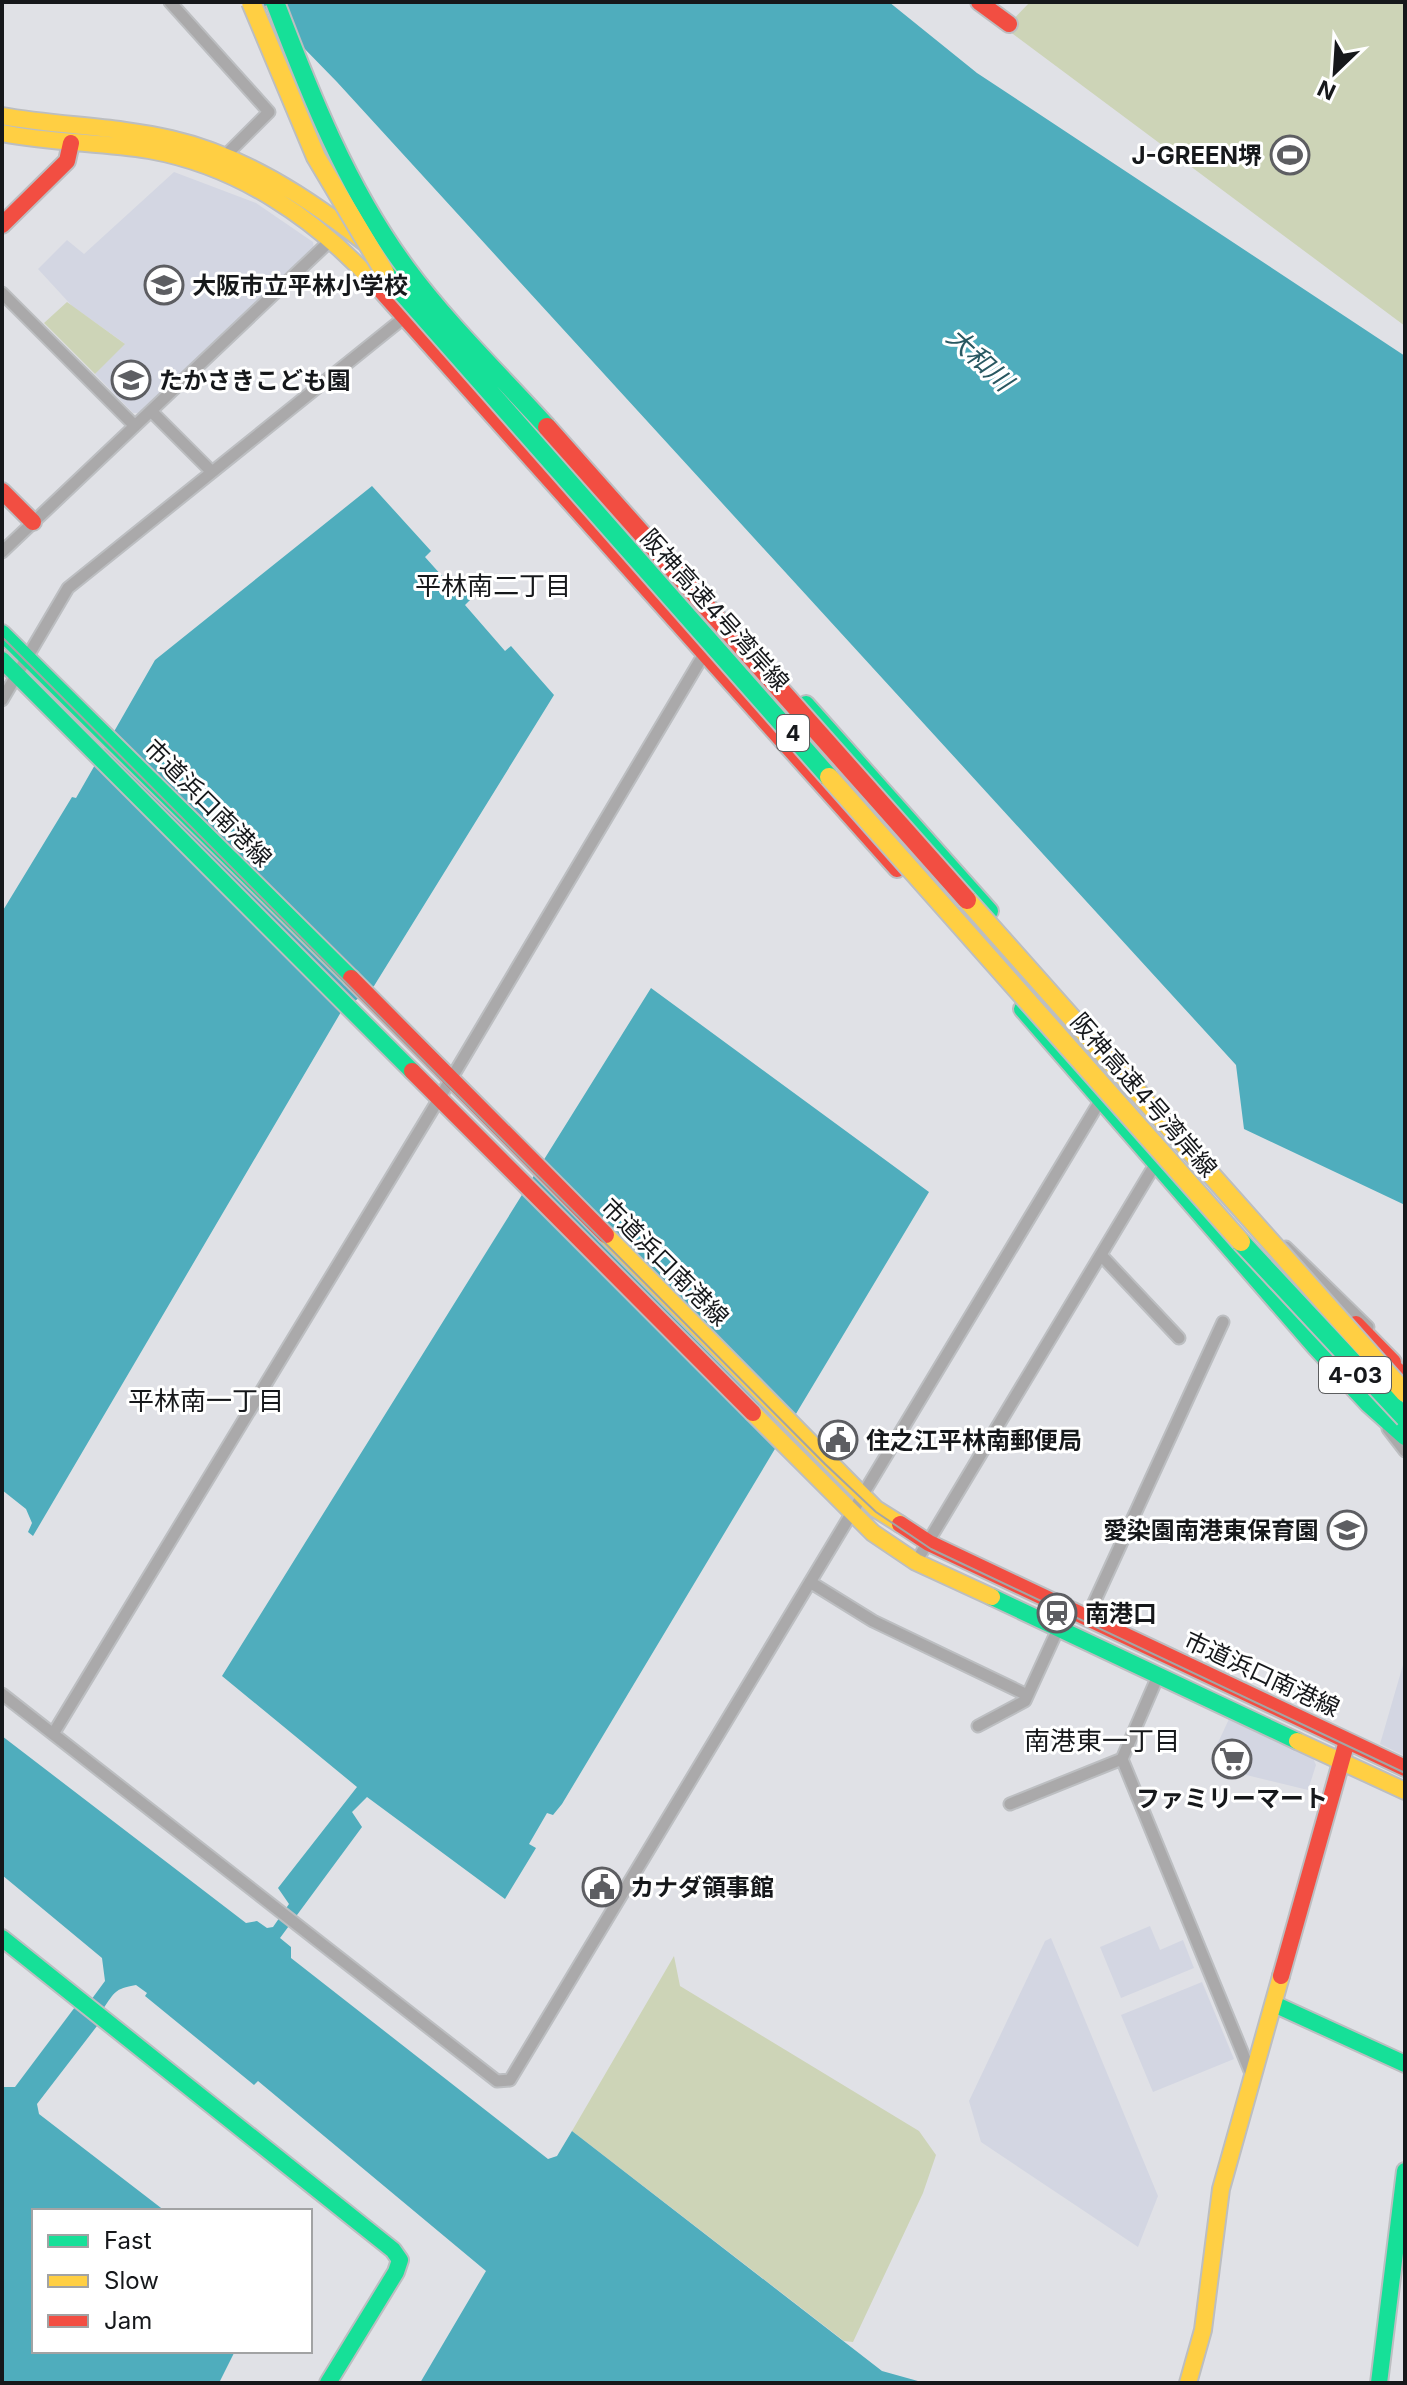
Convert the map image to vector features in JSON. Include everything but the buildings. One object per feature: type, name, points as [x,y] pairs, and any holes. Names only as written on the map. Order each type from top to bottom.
[{"type":"main road","name":"阪神高速4号湾岸線","points":[[251,2],[279,79],[331,190],[363,244],[397,291],[1308,1317],[1405,1418]]},
{"type":"main road","name":"阪神高速4号湾岸線","points":[[275,2],[331,145],[369,213],[407,270],[1405,1393]]},
{"type":"main road","points":[[979,2],[1009,24]]},
{"type":"main road","points":[[2,116],[150,135],[226,155],[309,199],[431,296],[509,370],[1277,1238],[1405,1375]]},
{"type":"main road","points":[[2,133],[150,151],[205,165],[260,189],[331,240],[405,317],[1368,1404],[1405,1437]]},
{"type":"main road","points":[[2,225],[67,161],[71,143]]},
{"type":"main road","points":[[2,491],[33,522]]},
{"type":"main road","name":"市道浜口南港線","points":[[2,633],[368,995],[862,1495],[893,1522],[929,1543],[1405,1768]]},
{"type":"main road","name":"市道浜口南港線","points":[[2,660],[851,1514],[887,1544],[916,1562],[1405,1791]]},
{"type":"main road","name":"4-03","points":[[1308,1286],[1405,1375]]},
{"type":"main road","name":"4-03","points":[[1308,1317],[1405,1430]]},
{"type":"main road","points":[[1188,2383],[1203,2330],[1221,2189],[1347,1741]]},
{"type":"main road","points":[[2,1938],[108,2019],[393,2250],[400,2260],[328,2383]]},
{"type":"main road","points":[[1274,2004],[1405,2064]]},
{"type":"main road","points":[[1379,2383],[1405,2171]]},
{"type":"street","points":[[170,2],[269,112],[226,155]]},
{"type":"street","points":[[2,552],[331,240]]},
{"type":"street","points":[[2,293],[135,426]]},
{"type":"street","points":[[2,700],[68,588],[431,296]]},
{"type":"street","points":[[151,411],[212,472]]},
{"type":"street","points":[[53,1734],[439,1100],[704,654],[735,625]]},
{"type":"street","points":[[2,1694],[497,2081],[510,2080],[1100,1101],[1141,1085]]},
{"type":"street","points":[[916,1562],[1156,1163]]},
{"type":"street","points":[[1277,1238],[1405,1365]]},
{"type":"street","points":[[1101,1255],[1179,1338]]},
{"type":"street","points":[[1087,1618],[1223,1322]]},
{"type":"street","points":[[1368,1404],[1405,1451]]},
{"type":"street","points":[[810,1582],[873,1621],[1027,1695]]},
{"type":"street","points":[[978,1726],[1025,1701],[1058,1629]]},
{"type":"street","points":[[1010,1804],[1122,1759],[1158,1676]]},
{"type":"street","points":[[1122,1759],[1252,2077]]},
{"type":"shaded area","name":"大阪市立平林小学校","points":[[174,172],[256,203],[313,242],[314,249],[139,413],[133,413],[95,374],[124,343],[72,306],[38,269],[67,240],[84,254]]},
{"type":"shaded area","points":[[1405,1658],[1405,1756],[1380,1744]]},
{"type":"shaded area","points":[[1229,1719],[1313,1758],[1316,1765],[1308,1790],[1238,1773],[1210,1760]]},
{"type":"shaded area","points":[[1150,1926],[1160,1950],[1183,1940],[1194,1968],[1121,1998],[1100,1947]]},
{"type":"shaded area","points":[[1051,1938],[1158,2196],[1138,2247],[981,2142],[969,2101],[1045,1941]]},
{"type":"shaded area","points":[[1202,1982],[1234,2059],[1153,2092],[1121,2015]]},
{"type":"green space","name":"J-GREEN堺","points":[[1030,2],[1405,2],[1405,326],[1005,28]]},
{"type":"green space","points":[[67,302],[125,344],[95,374],[44,323]]},
{"type":"green space","points":[[674,1956],[680,1986],[919,2131],[936,2155],[923,2193],[853,2342],[844,2341],[572,2131]]},
{"type":"water","name":"大和川","points":[[259,2],[889,2],[977,73],[1405,356],[1405,1205],[1244,1129],[1236,1065],[337,82]]},
{"type":"water","points":[[372,486],[431,551],[425,557],[451,586],[457,581],[472,598],[465,605],[505,651],[511,646],[554,695],[374,986],[341,1012],[33,1536],[28,1532],[32,1523],[26,1509],[2,1490],[2,912],[72,797],[76,798],[155,660]]},
{"type":"water","points":[[651,988],[929,1192],[562,1804],[553,1815],[547,1813],[529,1844],[536,1848],[505,1899],[367,1797],[352,1812],[362,1827],[280,1938],[291,1947],[291,1958],[548,2159],[557,2156],[572,2131],[882,2371],[925,2383],[420,2383],[486,2271],[258,2081],[254,2085],[145,1996],[147,1993],[136,1985],[123,1988],[113,1995],[103,2009],[107,2013],[37,2104],[39,2114],[162,2209],[32,2209],[32,2353],[234,2353],[219,2383],[2,2383],[2,2087],[15,2087],[84,1995],[91,2000],[105,1981],[102,1958],[2,1875],[2,1736],[246,1923],[257,1921],[267,1928],[273,1927],[289,1904],[278,1888],[357,1787],[222,1676]]},
{"type":"tram line","points":[[2,637],[876,1512],[931,1549],[1405,1773]]},
{"type":"traffic: fast","points":[[275,2],[332,140],[385,237],[439,309],[547,427]]},
{"type":"traffic: fast","points":[[385,273],[829,777]]},
{"type":"traffic: fast","points":[[2,633],[351,978]]},
{"type":"traffic: fast","points":[[2,660],[412,1071]]},
{"type":"traffic: fast","points":[[806,704],[990,911]]},
{"type":"traffic: fast","points":[[1022,1009],[1315,1347],[1368,1404],[1405,1437]]},
{"type":"traffic: fast","points":[[1241,1242],[1405,1418]]},
{"type":"traffic: fast","points":[[992,1597],[1297,1741]]},
{"type":"traffic: fast","points":[[2,1938],[393,2250],[400,2260],[396,2272],[328,2383]]},
{"type":"traffic: fast","points":[[1274,2004],[1405,2064]]},
{"type":"traffic: fast","points":[[1379,2383],[1405,2171]]},
{"type":"traffic: slow","points":[[251,2],[316,157],[385,273]]},
{"type":"traffic: slow","points":[[2,116],[171,139],[236,161],[267,176],[324,212],[406,275]]},
{"type":"traffic: slow","points":[[2,133],[149,150],[214,169],[245,182],[302,218],[329,239],[377,286]]},
{"type":"traffic: slow","points":[[829,777],[1241,1242]]},
{"type":"traffic: slow","points":[[967,900],[1405,1393]]},
{"type":"traffic: slow","points":[[606,1235],[876,1509],[900,1524]]},
{"type":"traffic: slow","points":[[753,1413],[873,1533],[916,1562],[992,1597]]},
{"type":"traffic: slow","points":[[1297,1741],[1405,1791]]},
{"type":"traffic: slow","points":[[1188,2383],[1203,2330],[1221,2189],[1281,1976]]},
{"type":"traffic: jam","points":[[979,2],[1009,24]]},
{"type":"traffic: jam","points":[[2,225],[67,161],[71,143]]},
{"type":"traffic: jam","points":[[377,286],[897,869]]},
{"type":"traffic: jam","points":[[547,427],[967,900]]},
{"type":"traffic: jam","points":[[2,491],[33,522]]},
{"type":"traffic: jam","points":[[351,978],[606,1235]]},
{"type":"traffic: jam","points":[[412,1071],[753,1413]]},
{"type":"traffic: jam","points":[[1356,1324],[1393,1362]]},
{"type":"traffic: jam","points":[[1380,1356],[1405,1377]]},
{"type":"traffic: jam","points":[[900,1524],[929,1543],[1405,1768]]},
{"type":"traffic: jam","points":[[1281,1976],[1347,1741]]},
{"type":"place","name":"J-GREEN堺","points":[[1290,155]]},
{"type":"place","name":"大阪市立平林小学校","points":[[164,285]]},
{"type":"place","name":"たかさきこども園","points":[[131,380]]},
{"type":"place","name":"住之江平林南郵便局","points":[[838,1440]]},
{"type":"place","name":"愛染園南港東保育園","points":[[1347,1530]]},
{"type":"place","name":"南港口","points":[[1057,1613]]},
{"type":"place","name":"ファミリーマート","points":[[1232,1759]]},
{"type":"place","name":"カナダ領事館","points":[[602,1887]]},
{"type":"district","name":"平林南二丁目","points":[[493,585]]},
{"type":"district","name":"平林南一丁目","points":[[206,1400]]},
{"type":"district","name":"南港東一丁目","points":[[1102,1740]]}]
